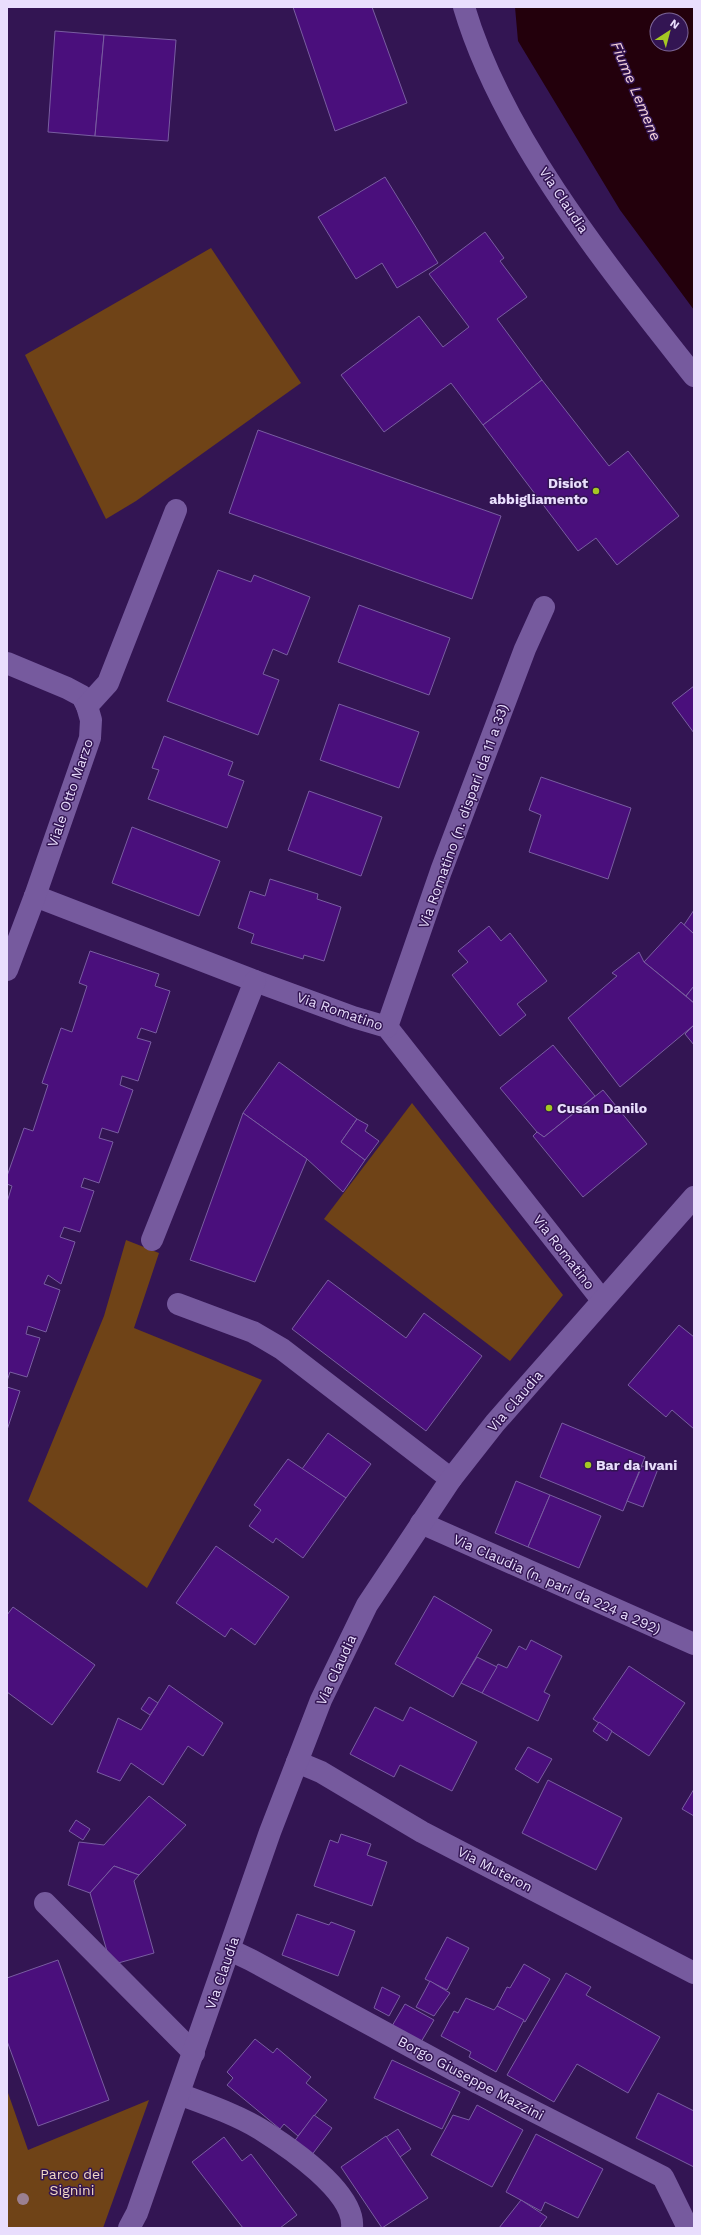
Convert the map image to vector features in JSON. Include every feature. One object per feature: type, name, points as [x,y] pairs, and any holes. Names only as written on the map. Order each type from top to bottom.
[{"type":"street","name":"Via Claudia","points":[[464,7],[487,68],[506,108],[552,185],[634,301],[694,376]]},
{"type":"street","points":[[7,663],[67,688],[82,696],[87,706],[108,683],[176,510]]},
{"type":"street","name":"Via Romatino (n. dispari da 11 a 33)","points":[[387,1027],[441,871],[524,649],[544,607]]},
{"type":"street","name":"Viale Otto Marzo","points":[[7,970],[35,896],[90,738],[91,720],[87,706]]},
{"type":"street","name":"Via Romatino","points":[[35,896],[254,981],[353,1017],[387,1027],[602,1300]]},
{"type":"street","points":[[152,1240],[254,981]]},
{"type":"street","name":"Via Claudia","points":[[129,2228],[137,2213],[194,2053],[270,1832],[321,1700],[367,1605],[451,1479],[495,1424],[602,1300],[694,1197]]},
{"type":"street","points":[[178,1304],[253,1332],[282,1349],[451,1479]]},
{"type":"street","name":"Via Claudia (n. pari da 224 a 292)","points":[[421,1523],[694,1644]]},
{"type":"street","name":"Via Muteron","points":[[297,1762],[321,1772],[422,1832],[694,1974]]},
{"type":"street","points":[[45,1903],[194,2053]]},
{"type":"street","name":"Borgo Giuseppe Mazzini","points":[[230,1950],[478,2083],[663,2177],[688,2228]]},
{"type":"street","points":[[179,2094],[259,2129],[309,2163],[340,2195],[352,2220],[352,2228]]},
{"type":"green space","points":[[211,248],[301,383],[136,501],[106,519],[25,355]]},
{"type":"green space","points":[[412,1103],[563,1295],[510,1361],[324,1219]]},
{"type":"green space","points":[[126,1240],[159,1253],[134,1328],[262,1380],[147,1588],[28,1501],[104,1316]]},
{"type":"green space","name":"Parco dei Signini","points":[[7,2090],[28,2150],[149,2100],[103,2228],[7,2228]]},
{"type":"water","name":"Fiume Lemene","points":[[515,7],[694,7],[694,310],[620,210],[518,41]]},
{"type":"building","points":[[293,7],[372,7],[407,103],[335,131]]},
{"type":"building","points":[[55,31],[104,35],[95,136],[48,132]]},
{"type":"building","points":[[104,35],[176,40],[168,141],[95,136]]},
{"type":"building","points":[[385,177],[438,263],[397,288],[382,263],[356,279],[318,217]]},
{"type":"building","points":[[485,232],[504,258],[500,261],[527,297],[497,319],[542,380],[483,425],[451,383],[384,432],[341,375],[419,316],[443,347],[469,327],[429,274]]},
{"type":"building","name":"Disiot abbigliamento","points":[[542,380],[609,466],[628,451],[679,516],[617,565],[596,538],[578,551],[483,425]]},
{"type":"building","points":[[258,430],[501,516],[472,599],[229,513]]},
{"type":"building","points":[[218,570],[251,582],[254,575],[310,597],[287,655],[273,649],[263,674],[279,680],[258,735],[167,701]]},
{"type":"building","points":[[359,605],[450,638],[429,695],[338,662]]},
{"type":"building","points":[[694,686],[694,733],[672,703]]},
{"type":"building","points":[[339,704],[419,732],[399,788],[320,760]]},
{"type":"building","points":[[164,736],[233,762],[228,775],[244,781],[227,828],[148,799],[159,770],[152,768]]},
{"type":"building","points":[[541,777],[631,808],[608,879],[529,852],[541,815],[529,810]]},
{"type":"building","points":[[309,791],[382,817],[361,876],[288,850]]},
{"type":"building","points":[[132,827],[220,861],[199,916],[112,883]]},
{"type":"building","points":[[270,879],[318,894],[317,899],[341,907],[324,961],[304,955],[303,959],[251,943],[254,934],[238,928],[250,891],[265,896]]},
{"type":"building","points":[[694,910],[694,934],[684,925]]},
{"type":"building","points":[[681,922],[694,934],[694,986],[686,996],[644,962]]},
{"type":"building","points":[[489,926],[501,941],[510,933],[547,981],[517,1004],[526,1015],[500,1036],[452,975],[468,962],[458,951]]},
{"type":"building","points":[[90,951],[159,974],[155,986],[170,991],[156,1033],[141,1028],[137,1038],[151,1042],[138,1081],[122,1076],[120,1085],[133,1090],[118,1133],[102,1128],[99,1138],[113,1142],[99,1183],[84,1178],[81,1187],[94,1191],[80,1232],[64,1227],[60,1237],[75,1242],[61,1284],[48,1275],[44,1284],[60,1290],[46,1332],[28,1326],[26,1334],[40,1338],[27,1377],[10,1372],[7,1381],[7,1202],[12,1186],[7,1184],[7,1176],[24,1128],[33,1131],[48,1085],[42,1083],[61,1028],[72,1032],[87,986],[79,983]]},
{"type":"building","points":[[639,952],[644,962],[694,1003],[694,1025],[620,1087],[568,1018],[617,976],[612,973]]},
{"type":"building","points":[[694,986],[694,1003],[686,996]]},
{"type":"building","points":[[694,1025],[694,1045],[685,1034]]},
{"type":"building","points":[[553,1045],[595,1096],[544,1137],[537,1132],[500,1088]]},
{"type":"building","points":[[279,1062],[357,1119],[341,1142],[365,1160],[343,1192],[307,1159],[243,1113]]},
{"type":"building","points":[[603,1090],[647,1144],[583,1197],[533,1136],[537,1132],[544,1137]]},
{"type":"building","points":[[243,1113],[307,1159],[255,1282],[190,1260]]},
{"type":"building","points":[[357,1119],[368,1125],[365,1131],[379,1141],[365,1160],[341,1142]]},
{"type":"building","points":[[328,1280],[406,1338],[424,1313],[482,1356],[426,1431],[292,1329]]},
{"type":"building","points":[[679,1325],[694,1337],[694,1429],[672,1410],[666,1417],[628,1385]]},
{"type":"building","points":[[7,1387],[20,1391],[7,1430]]},
{"type":"building","points":[[562,1423],[645,1457],[623,1511],[540,1477]]},
{"type":"building","points":[[328,1433],[371,1464],[346,1498],[302,1469]]},
{"type":"building","points":[[288,1459],[346,1498],[303,1558],[276,1538],[273,1543],[249,1526],[261,1510],[254,1505]]},
{"type":"building","points":[[642,1466],[658,1469],[643,1507],[627,1501]]},
{"type":"building","points":[[516,1481],[550,1495],[528,1547],[495,1533]]},
{"type":"building","points":[[550,1495],[601,1516],[579,1568],[528,1547]]},
{"type":"building","points":[[216,1546],[289,1597],[255,1645],[231,1628],[225,1637],[176,1603]]},
{"type":"building","points":[[434,1596],[492,1630],[453,1697],[395,1664]]},
{"type":"building","points":[[13,1607],[95,1665],[52,1725],[7,1692],[7,1615]]},
{"type":"building","points":[[531,1640],[562,1656],[544,1692],[550,1695],[538,1721],[482,1693],[498,1664],[507,1668],[519,1646],[526,1650]]},
{"type":"building","points":[[477,1657],[497,1667],[482,1693],[461,1683]]},
{"type":"building","points":[[629,1666],[685,1703],[649,1756],[593,1719]]},
{"type":"building","points":[[169,1685],[223,1723],[203,1756],[188,1746],[163,1785],[131,1763],[120,1781],[97,1772],[118,1718],[141,1730]]},
{"type":"building","points":[[149,1697],[158,1703],[150,1715],[141,1709]]},
{"type":"building","points":[[375,1707],[403,1721],[410,1707],[477,1742],[452,1791],[400,1765],[394,1777],[350,1754]]},
{"type":"building","points":[[599,1722],[612,1731],[607,1741],[593,1731]]},
{"type":"building","points":[[528,1747],[552,1759],[538,1783],[515,1769]]},
{"type":"building","points":[[548,1780],[622,1818],[596,1870],[522,1833]]},
{"type":"building","points":[[694,1789],[694,1816],[682,1809]]},
{"type":"building","points":[[149,1796],[186,1825],[139,1875],[114,1866],[90,1893],[68,1885],[79,1842],[104,1845]]},
{"type":"building","points":[[76,1820],[90,1829],[83,1840],[69,1831]]},
{"type":"building","points":[[341,1834],[371,1844],[367,1855],[387,1862],[372,1906],[314,1886],[330,1840],[338,1843]]},
{"type":"building","points":[[114,1866],[139,1875],[134,1881],[154,1953],[111,1965],[90,1893]]},
{"type":"building","points":[[297,1914],[329,1925],[331,1922],[355,1931],[338,1976],[282,1955]]},
{"type":"building","points":[[447,1937],[469,1948],[447,1990],[425,1979]]},
{"type":"building","points":[[58,1960],[109,2100],[38,2126],[7,2041],[7,1978]]},
{"type":"building","points":[[524,1964],[550,1979],[525,2022],[497,2006],[507,1987],[510,1988]]},
{"type":"building","points":[[566,1973],[591,1987],[586,1995],[660,2037],[628,2093],[577,2064],[554,2102],[507,2075]]},
{"type":"building","points":[[430,1981],[450,1993],[434,2016],[416,2007]]},
{"type":"building","points":[[382,1987],[400,1996],[389,2016],[374,2008]]},
{"type":"building","points":[[466,1998],[494,2010],[497,2006],[524,2020],[496,2072],[469,2057],[471,2052],[441,2036],[454,2011],[458,2013]]},
{"type":"building","points":[[405,2004],[434,2020],[421,2042],[392,2026]]},
{"type":"building","points":[[255,2039],[273,2053],[277,2048],[311,2077],[306,2083],[327,2100],[298,2136],[284,2124],[280,2129],[227,2085],[233,2078],[227,2072]]},
{"type":"building","points":[[392,2060],[460,2092],[442,2129],[374,2098]]},
{"type":"building","points":[[658,2093],[694,2111],[694,2167],[636,2138]]},
{"type":"building","points":[[477,2105],[523,2130],[492,2187],[431,2155],[453,2115],[469,2120]]},
{"type":"building","points":[[314,2115],[332,2128],[311,2156],[293,2143]]},
{"type":"building","points":[[398,2129],[411,2149],[400,2157],[386,2137]]},
{"type":"building","points":[[536,2134],[603,2169],[578,2218],[545,2202],[541,2211],[506,2192]]},
{"type":"building","points":[[386,2136],[428,2198],[382,2228],[341,2167]]},
{"type":"building","points":[[224,2137],[242,2161],[251,2154],[297,2215],[280,2228],[243,2228],[192,2162]]},
{"type":"building","points":[[521,2200],[547,2217],[539,2228],[499,2228]]},
{"type":"place","name":"Disiot abbigliamento","points":[[596,491]]},
{"type":"place","name":"Cusan Danilo","points":[[549,1108]]},
{"type":"place","name":"Bar da Ivani","points":[[588,1465]]}]
